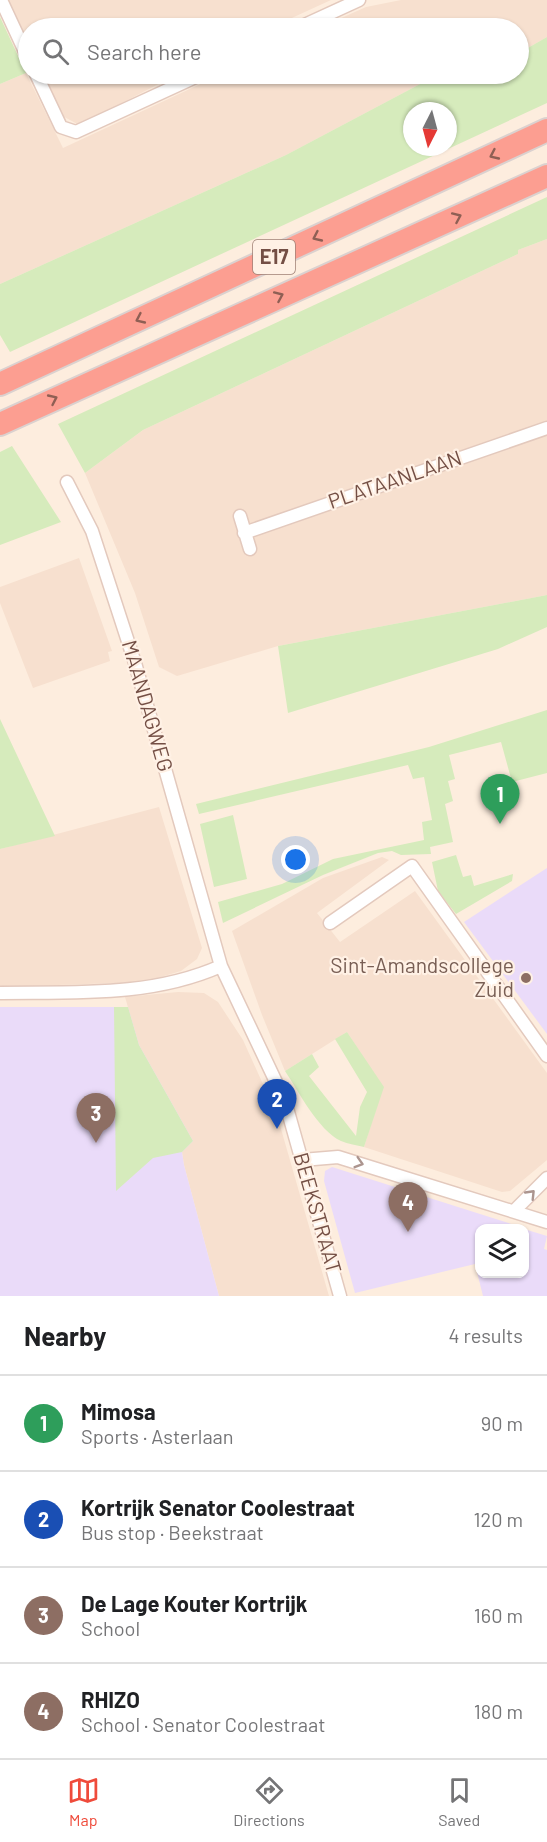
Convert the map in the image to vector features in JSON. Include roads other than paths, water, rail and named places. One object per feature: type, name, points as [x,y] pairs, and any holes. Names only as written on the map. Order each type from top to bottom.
[{"type":"highway","name":"E17","points":[[0,384],[547,130]]},
{"type":"highway","name":"E17","points":[[0,424],[547,176]]},
{"type":"street","points":[[1,0],[18,37]]},
{"type":"street","points":[[320,18],[359,0]]},
{"type":"street","points":[[41,84],[61,127],[76,132],[180,84]]},
{"type":"street","name":"PLATAANLAAN","points":[[244,532],[547,428]]},
{"type":"street","name":"MAANDAGWEG","points":[[67,482],[92,531],[135,663],[212,936]]},
{"type":"street","points":[[240,516],[250,549]]},
{"type":"street","points":[[330,923],[412,866],[547,1056]]},
{"type":"street","name":"BEEKSTRAAT","points":[[212,936],[221,966],[281,1091],[340,1296]]},
{"type":"street","points":[[0,993],[150,989],[195,978],[221,966]]},
{"type":"street","points":[[302,1160],[338,1156],[515,1210],[547,1222]]},
{"type":"street","points":[[515,1210],[547,1178]]},
{"type":"place","name":"Mimosa","points":[[500,824]]},
{"type":"place","name":"Sint-Amandscollege Zuid","points":[[526,978]]},
{"type":"place","name":"Kortrijk Senator Coolestraat","points":[[277,1129]]},
{"type":"place","name":"De Lage Kouter Kortrijk","points":[[96,1143]]},
{"type":"place","name":"RHIZO","points":[[408,1232]]}]
